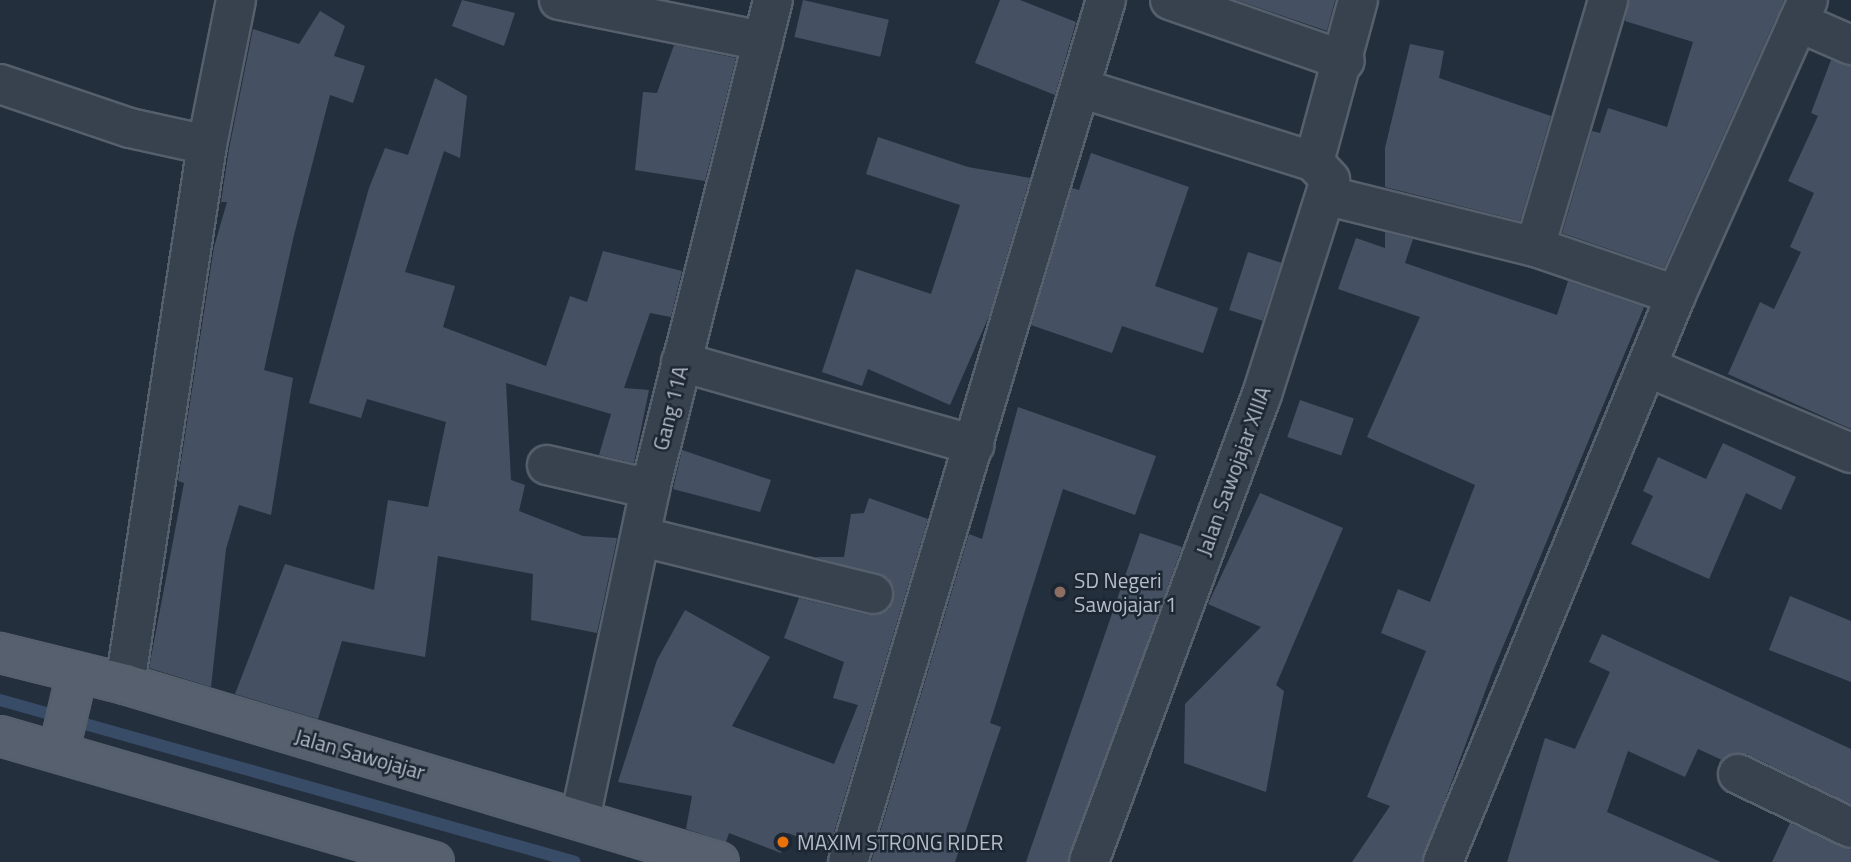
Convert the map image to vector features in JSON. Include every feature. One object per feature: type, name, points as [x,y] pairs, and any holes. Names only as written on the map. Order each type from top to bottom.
[{"type":"main road","name":"Jalan Sawojajar","points":[[0,653],[68,714],[434,862]]},
{"type":"main road","name":"Jalan Sawojajar","points":[[0,736],[68,714],[125,684],[719,862]]},
{"type":"street","points":[[125,684],[207,145],[236,0]]},
{"type":"street","points":[[559,0],[763,41]]},
{"type":"street","name":"Gang 11A","points":[[580,819],[643,537],[650,489],[773,0]]},
{"type":"street","points":[[848,862],[1106,0]]},
{"type":"street","points":[[1170,0],[1345,61]]},
{"type":"street","name":"Jalan Sawojajar XIIIA","points":[[1089,862],[1322,179],[1358,0]]},
{"type":"street","points":[[1535,247],[1608,0]]},
{"type":"street","points":[[1443,862],[1676,295],[1803,11],[1851,45]]},
{"type":"street","points":[[0,84],[130,128],[207,145]]},
{"type":"street","points":[[1080,88],[1322,179],[1676,295]]},
{"type":"street","points":[[681,362],[974,445]]},
{"type":"street","points":[[1647,367],[1851,453]]},
{"type":"street","points":[[547,466],[650,489]]},
{"type":"street","points":[[643,537],[873,594]]},
{"type":"street","points":[[1738,774],[1851,828]]},
{"type":"building","points":[[462,0],[515,13],[504,46],[452,26]]},
{"type":"building","points":[[803,0],[889,20],[880,57],[794,37]]},
{"type":"building","points":[[1000,0],[1020,0],[1076,22],[1055,95],[975,63]]},
{"type":"building","points":[[1236,0],[1335,0],[1327,31]]},
{"type":"building","points":[[1629,0],[1784,0],[1664,268],[1562,233],[1592,131],[1600,133],[1608,108],[1667,127],[1693,42],[1625,21]]},
{"type":"building","points":[[320,11],[345,26],[334,56],[365,66],[353,103],[330,95],[294,235],[264,370],[293,378],[271,515],[239,505],[226,549],[211,687],[149,668],[184,483],[178,481],[214,247],[227,202],[221,202],[229,149],[253,29],[299,44]]},
{"type":"building","points":[[1410,44],[1444,51],[1439,78],[1551,116],[1520,221],[1385,187],[1385,148]]},
{"type":"building","points":[[674,45],[736,58],[705,181],[635,170],[643,92],[657,93]]},
{"type":"building","points":[[1831,60],[1851,66],[1851,429],[1728,374],[1760,302],[1774,309],[1801,252],[1790,247],[1814,193],[1788,181],[1818,116],[1811,113]]},
{"type":"building","points":[[435,78],[467,96],[460,158],[444,151],[405,272],[455,286],[443,327],[546,366],[570,296],[587,302],[603,251],[682,271],[671,317],[650,313],[624,388],[649,390],[634,463],[599,455],[611,414],[506,383],[511,480],[525,485],[519,511],[583,536],[617,538],[597,633],[531,620],[533,574],[438,556],[425,657],[342,641],[318,719],[235,694],[285,564],[374,590],[388,500],[428,507],[446,422],[367,399],[361,418],[309,403],[369,188],[385,148],[408,155]]},
{"type":"building","points":[[878,137],[968,167],[1030,178],[989,316],[950,405],[868,369],[862,386],[822,372],[856,269],[931,294],[960,205],[866,174]]},
{"type":"building","points":[[1091,153],[1189,187],[1155,286],[1218,308],[1203,353],[1122,326],[1112,353],[1031,325],[1072,188],[1079,190]]},
{"type":"building","points":[[1385,232],[1413,239],[1405,263],[1557,315],[1568,281],[1644,307],[1492,673],[1422,862],[1352,862],[1390,806],[1367,797],[1426,651],[1381,633],[1398,589],[1430,602],[1475,485],[1367,437],[1420,317],[1338,289],[1356,238],[1385,248]]},
{"type":"building","points":[[1248,252],[1281,263],[1262,321],[1229,310]]},
{"type":"building","points":[[1300,400],[1354,419],[1341,455],[1287,437]]},
{"type":"building","points":[[1018,407],[1156,456],[1135,515],[1063,489],[990,723],[1001,727],[955,862],[871,862],[969,534],[982,539]]},
{"type":"building","points":[[1723,443],[1796,477],[1781,510],[1746,493],[1709,579],[1631,544],[1653,496],[1643,491],[1658,457],[1706,479]]},
{"type":"building","points":[[682,450],[771,480],[760,512],[673,489]]},
{"type":"building","points":[[1260,493],[1343,528],[1276,685],[1284,691],[1266,792],[1184,763],[1185,704],[1261,627],[1208,604]]},
{"type":"building","points":[[869,498],[928,519],[829,849],[788,833],[781,853],[729,833],[726,842],[686,829],[692,796],[618,782],[657,660],[685,610],[770,657],[732,726],[834,764],[858,705],[833,698],[844,662],[784,638],[799,598],[868,615],[889,609],[894,589],[888,578],[815,557],[844,557],[851,514],[864,513]]},
{"type":"building","points":[[1140,533],[1182,547],[1068,862],[1026,862]]},
{"type":"building","points":[[1790,596],[1851,621],[1851,682],[1769,650]]},
{"type":"building","points":[[1602,634],[1851,749],[1851,804],[1747,754],[1722,760],[1698,749],[1685,777],[1628,751],[1607,812],[1721,862],[1507,862],[1545,738],[1575,749],[1610,672],[1589,662]]},
{"type":"building","points":[[1790,823],[1851,850],[1851,862],[1772,862]]},
{"type":"waterway","points":[[0,700],[575,862]]},
{"type":"place","name":"SD Negeri Sawojajar 1","points":[[1060,592]]},
{"type":"place","name":"MAXIM STRONG RIDER","points":[[783,842]]}]
